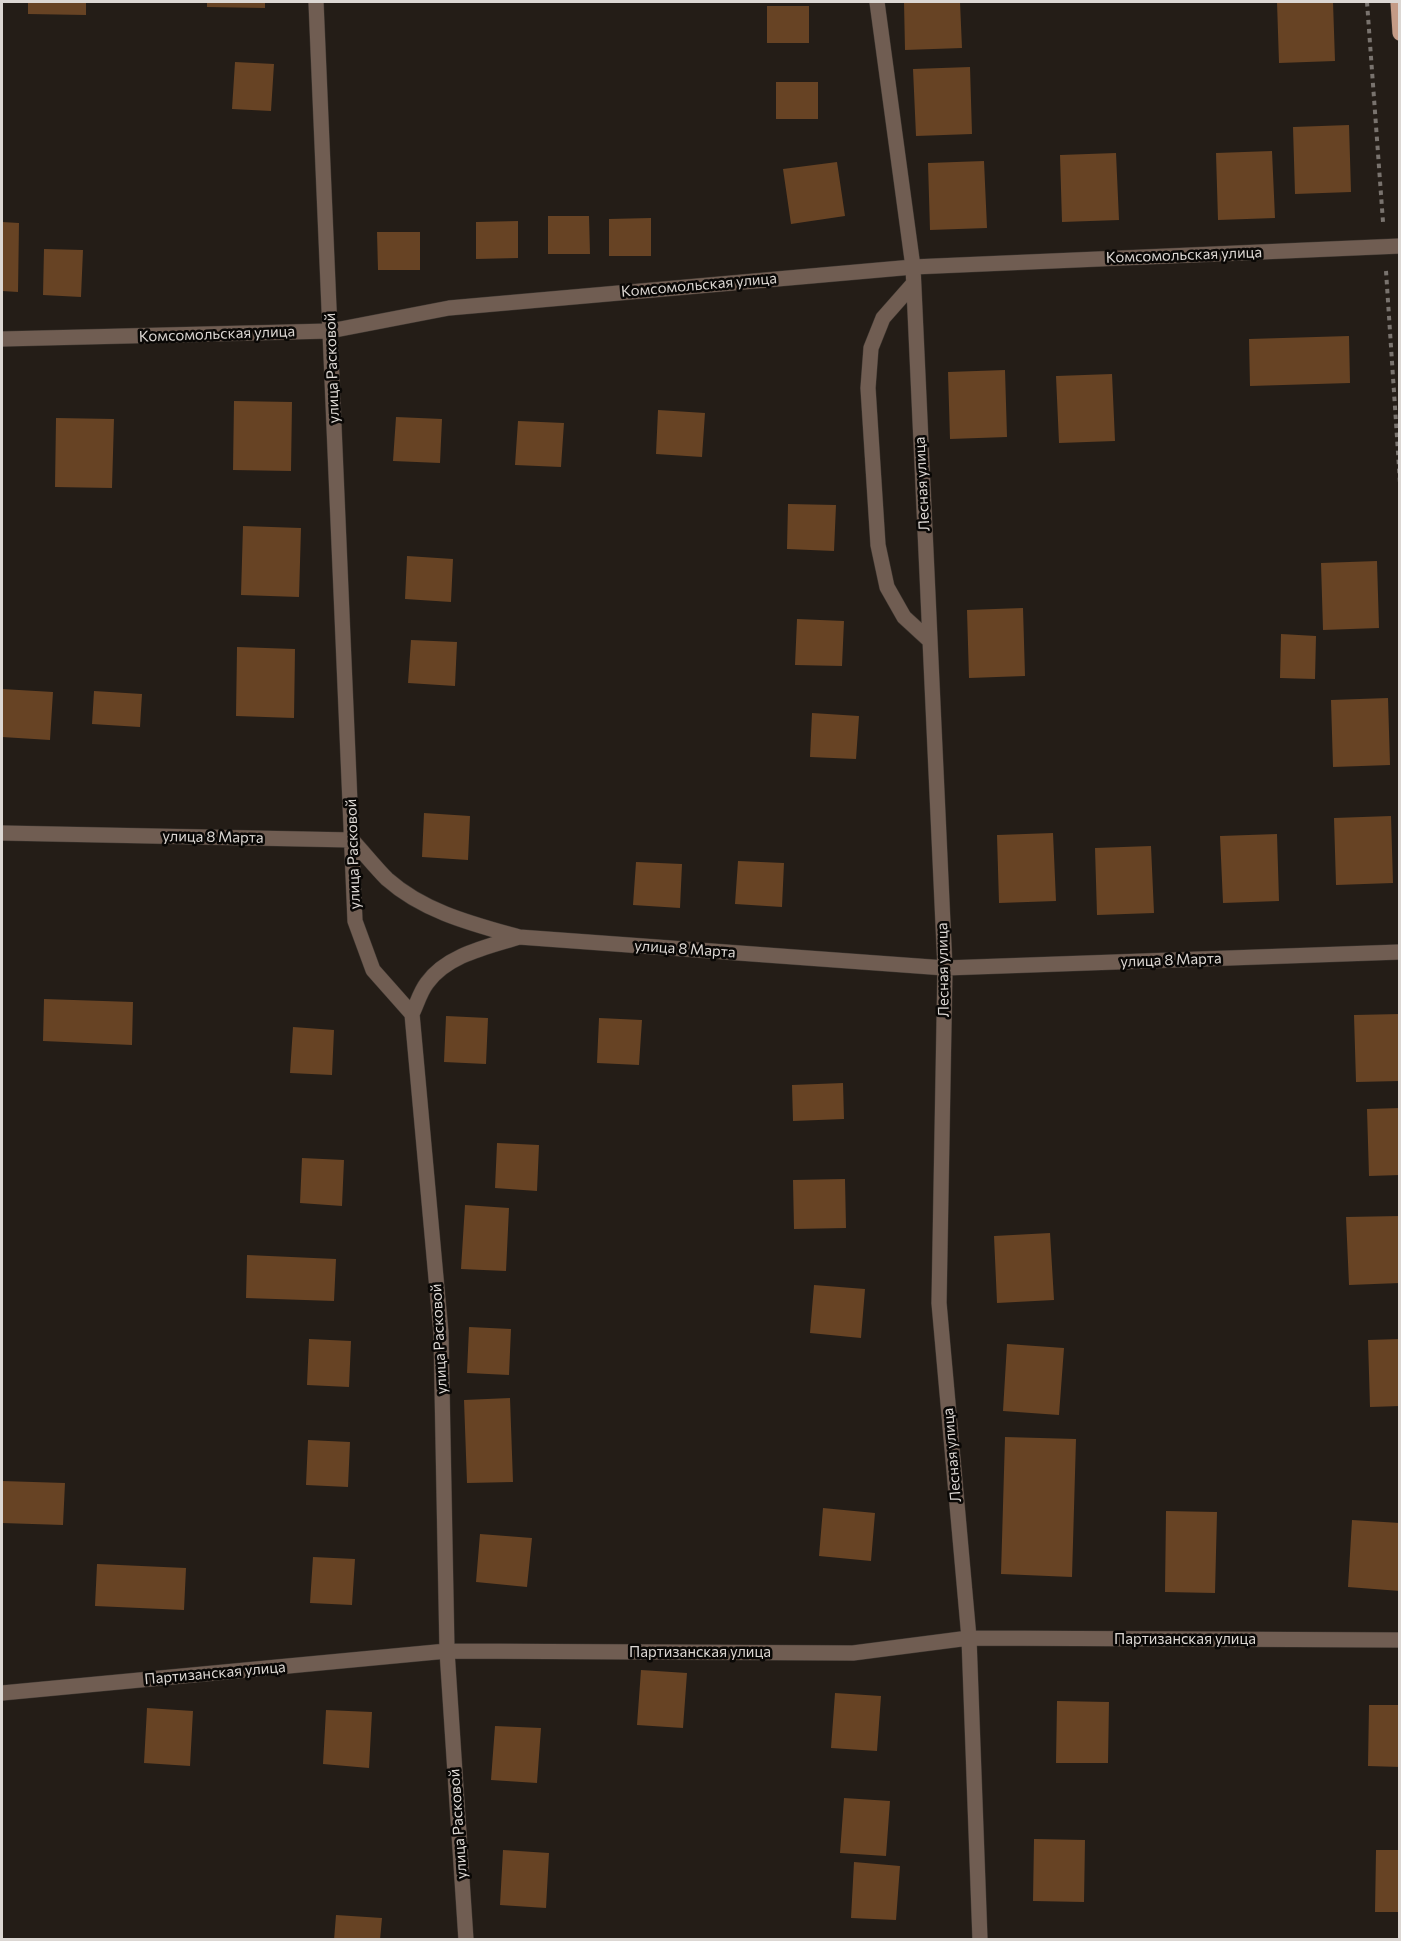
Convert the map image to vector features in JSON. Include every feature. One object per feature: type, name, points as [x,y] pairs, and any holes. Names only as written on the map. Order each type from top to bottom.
[{"type":"main road","points":[[1398,2],[1400,33]]},
{"type":"street","name":"улица Расковой","points":[[316,2],[355,921],[373,970],[412,1014],[441,1333],[447,1651],[466,1940]]},
{"type":"street","name":"Лесная улица","points":[[877,2],[913,267],[945,968],[939,1303],[969,1638],[980,1940]]},
{"type":"street","name":"Комсомольская улица","points":[[2,339],[330,331],[448,308],[913,267],[1400,246]]},
{"type":"street","points":[[913,284],[883,318],[870,348],[867,388],[878,545],[887,587],[904,617],[929,640]]},
{"type":"street","name":"улица 8 Марта","points":[[2,833],[352,840],[388,879],[425,905],[464,922],[519,937],[945,968],[1400,952]]},
{"type":"street","points":[[412,1014],[427,983],[447,963],[519,937]]},
{"type":"street","name":"Партизанская улица","points":[[2,1693],[447,1651],[853,1653],[969,1638],[1400,1640]]},
{"type":"building","points":[[28,2],[86,2],[86,15],[28,14]]},
{"type":"building","points":[[207,2],[265,2],[265,8],[207,7]]},
{"type":"building","points":[[904,2],[960,2],[962,48],[905,50]]},
{"type":"building","points":[[1277,2],[1333,2],[1335,61],[1279,63]]},
{"type":"building","points":[[767,6],[809,6],[809,43],[767,43]]},
{"type":"building","points":[[235,62],[274,64],[271,111],[232,109]]},
{"type":"building","points":[[970,67],[972,134],[916,136],[913,69]]},
{"type":"building","points":[[776,82],[818,82],[818,119],[776,119]]},
{"type":"building","points":[[1349,125],[1351,192],[1295,194],[1293,127]]},
{"type":"building","points":[[1272,151],[1275,218],[1218,220],[1216,153]]},
{"type":"building","points":[[1116,153],[1119,220],[1062,222],[1060,155]]},
{"type":"building","points":[[984,161],[987,228],[930,230],[928,163]]},
{"type":"building","points":[[837,162],[845,216],[791,224],[783,169]]},
{"type":"building","points":[[548,216],[589,216],[590,254],[548,254]]},
{"type":"building","points":[[651,218],[651,256],[609,256],[609,219]]},
{"type":"building","points":[[518,221],[518,258],[476,259],[476,222]]},
{"type":"building","points":[[2,222],[19,223],[18,292],[2,291]]},
{"type":"building","points":[[377,232],[420,232],[420,270],[378,270]]},
{"type":"building","points":[[44,249],[83,250],[81,297],[43,295]]},
{"type":"building","points":[[1349,336],[1350,383],[1250,386],[1249,339]]},
{"type":"building","points":[[1005,370],[1007,437],[950,439],[948,372]]},
{"type":"building","points":[[1112,374],[1115,441],[1059,443],[1056,376]]},
{"type":"building","points":[[234,401],[292,402],[291,471],[233,470]]},
{"type":"building","points":[[658,410],[705,413],[702,457],[656,454]]},
{"type":"building","points":[[396,417],[442,419],[440,463],[393,461]]},
{"type":"building","points":[[56,418],[114,419],[112,488],[55,487]]},
{"type":"building","points":[[518,421],[564,423],[561,467],[515,465]]},
{"type":"building","points":[[788,504],[836,505],[834,551],[787,549]]},
{"type":"building","points":[[243,526],[301,528],[299,597],[241,595]]},
{"type":"building","points":[[407,556],[453,559],[451,602],[405,599]]},
{"type":"building","points":[[1377,561],[1379,628],[1323,630],[1321,563]]},
{"type":"building","points":[[1023,608],[1025,676],[969,678],[967,610]]},
{"type":"building","points":[[797,619],[844,621],[842,666],[795,665]]},
{"type":"building","points":[[1281,634],[1316,636],[1315,679],[1280,678]]},
{"type":"building","points":[[411,640],[457,642],[455,686],[408,683]]},
{"type":"building","points":[[237,647],[295,649],[294,718],[236,716]]},
{"type":"building","points":[[2,689],[53,692],[50,740],[2,737]]},
{"type":"building","points":[[94,691],[142,694],[140,727],[92,724]]},
{"type":"building","points":[[1388,698],[1390,765],[1333,767],[1331,700]]},
{"type":"building","points":[[812,713],[859,716],[856,759],[810,757]]},
{"type":"building","points":[[424,813],[470,816],[468,860],[422,857]]},
{"type":"building","points":[[1391,816],[1393,883],[1336,885],[1334,818]]},
{"type":"building","points":[[1053,833],[1056,901],[999,903],[997,835]]},
{"type":"building","points":[[1277,834],[1279,901],[1223,903],[1220,836]]},
{"type":"building","points":[[1151,846],[1154,913],[1097,915],[1095,848]]},
{"type":"building","points":[[738,861],[784,863],[782,907],[735,904]]},
{"type":"building","points":[[636,862],[682,864],[680,908],[633,905]]},
{"type":"building","points":[[44,999],[133,1002],[132,1045],[43,1041]]},
{"type":"building","points":[[1400,1014],[1400,1081],[1356,1082],[1354,1015]]},
{"type":"building","points":[[446,1016],[488,1018],[486,1064],[444,1062]]},
{"type":"building","points":[[599,1018],[642,1020],[639,1065],[597,1063]]},
{"type":"building","points":[[293,1027],[334,1030],[332,1075],[290,1073]]},
{"type":"building","points":[[843,1083],[844,1119],[793,1121],[792,1085]]},
{"type":"building","points":[[1400,1108],[1400,1175],[1369,1176],[1367,1109]]},
{"type":"building","points":[[497,1143],[539,1145],[537,1191],[495,1188]]},
{"type":"building","points":[[302,1158],[344,1160],[342,1206],[300,1203]]},
{"type":"building","points":[[845,1179],[846,1228],[794,1229],[793,1180]]},
{"type":"building","points":[[465,1205],[509,1208],[506,1271],[461,1269]]},
{"type":"building","points":[[1400,1216],[1400,1283],[1349,1285],[1346,1217]]},
{"type":"building","points":[[1050,1233],[1054,1300],[997,1303],[994,1236]]},
{"type":"building","points":[[247,1255],[336,1259],[334,1301],[246,1298]]},
{"type":"building","points":[[814,1285],[865,1289],[861,1338],[810,1333]]},
{"type":"building","points":[[469,1327],[511,1329],[509,1375],[467,1373]]},
{"type":"building","points":[[309,1339],[351,1341],[349,1387],[307,1385]]},
{"type":"building","points":[[1400,1339],[1400,1406],[1370,1407],[1368,1340]]},
{"type":"building","points":[[1007,1344],[1064,1348],[1059,1415],[1003,1411]]},
{"type":"building","points":[[510,1398],[513,1482],[467,1483],[464,1400]]},
{"type":"building","points":[[1005,1437],[1076,1439],[1072,1577],[1001,1574]]},
{"type":"building","points":[[308,1440],[350,1442],[348,1487],[306,1485]]},
{"type":"building","points":[[2,1481],[65,1483],[63,1525],[2,1523]]},
{"type":"building","points":[[823,1508],[875,1513],[871,1561],[819,1556]]},
{"type":"building","points":[[1166,1511],[1217,1512],[1215,1593],[1165,1592]]},
{"type":"building","points":[[1352,1520],[1400,1523],[1400,1591],[1348,1587]]},
{"type":"building","points":[[480,1534],[532,1538],[527,1587],[476,1582]]},
{"type":"building","points":[[313,1557],[355,1559],[352,1605],[310,1603]]},
{"type":"building","points":[[97,1564],[186,1568],[184,1610],[95,1606]]},
{"type":"building","points":[[641,1670],[687,1673],[683,1728],[637,1725]]},
{"type":"building","points":[[835,1693],[881,1696],[877,1751],[831,1748]]},
{"type":"building","points":[[1057,1701],[1109,1702],[1108,1763],[1056,1763]]},
{"type":"building","points":[[1369,1705],[1400,1705],[1400,1767],[1368,1766]]},
{"type":"building","points":[[147,1708],[193,1711],[190,1766],[144,1763]]},
{"type":"building","points":[[326,1710],[372,1712],[369,1768],[323,1764]]},
{"type":"building","points":[[495,1726],[541,1728],[537,1783],[491,1780]]},
{"type":"building","points":[[844,1798],[890,1801],[886,1856],[840,1853]]},
{"type":"building","points":[[1034,1839],[1085,1840],[1084,1902],[1033,1901]]},
{"type":"building","points":[[503,1850],[549,1853],[546,1908],[500,1905]]},
{"type":"building","points":[[1376,1850],[1400,1850],[1400,1912],[1375,1912]]},
{"type":"building","points":[[854,1862],[900,1866],[896,1920],[851,1918]]},
{"type":"building","points":[[336,1915],[382,1918],[380,1940],[334,1940]]}]
